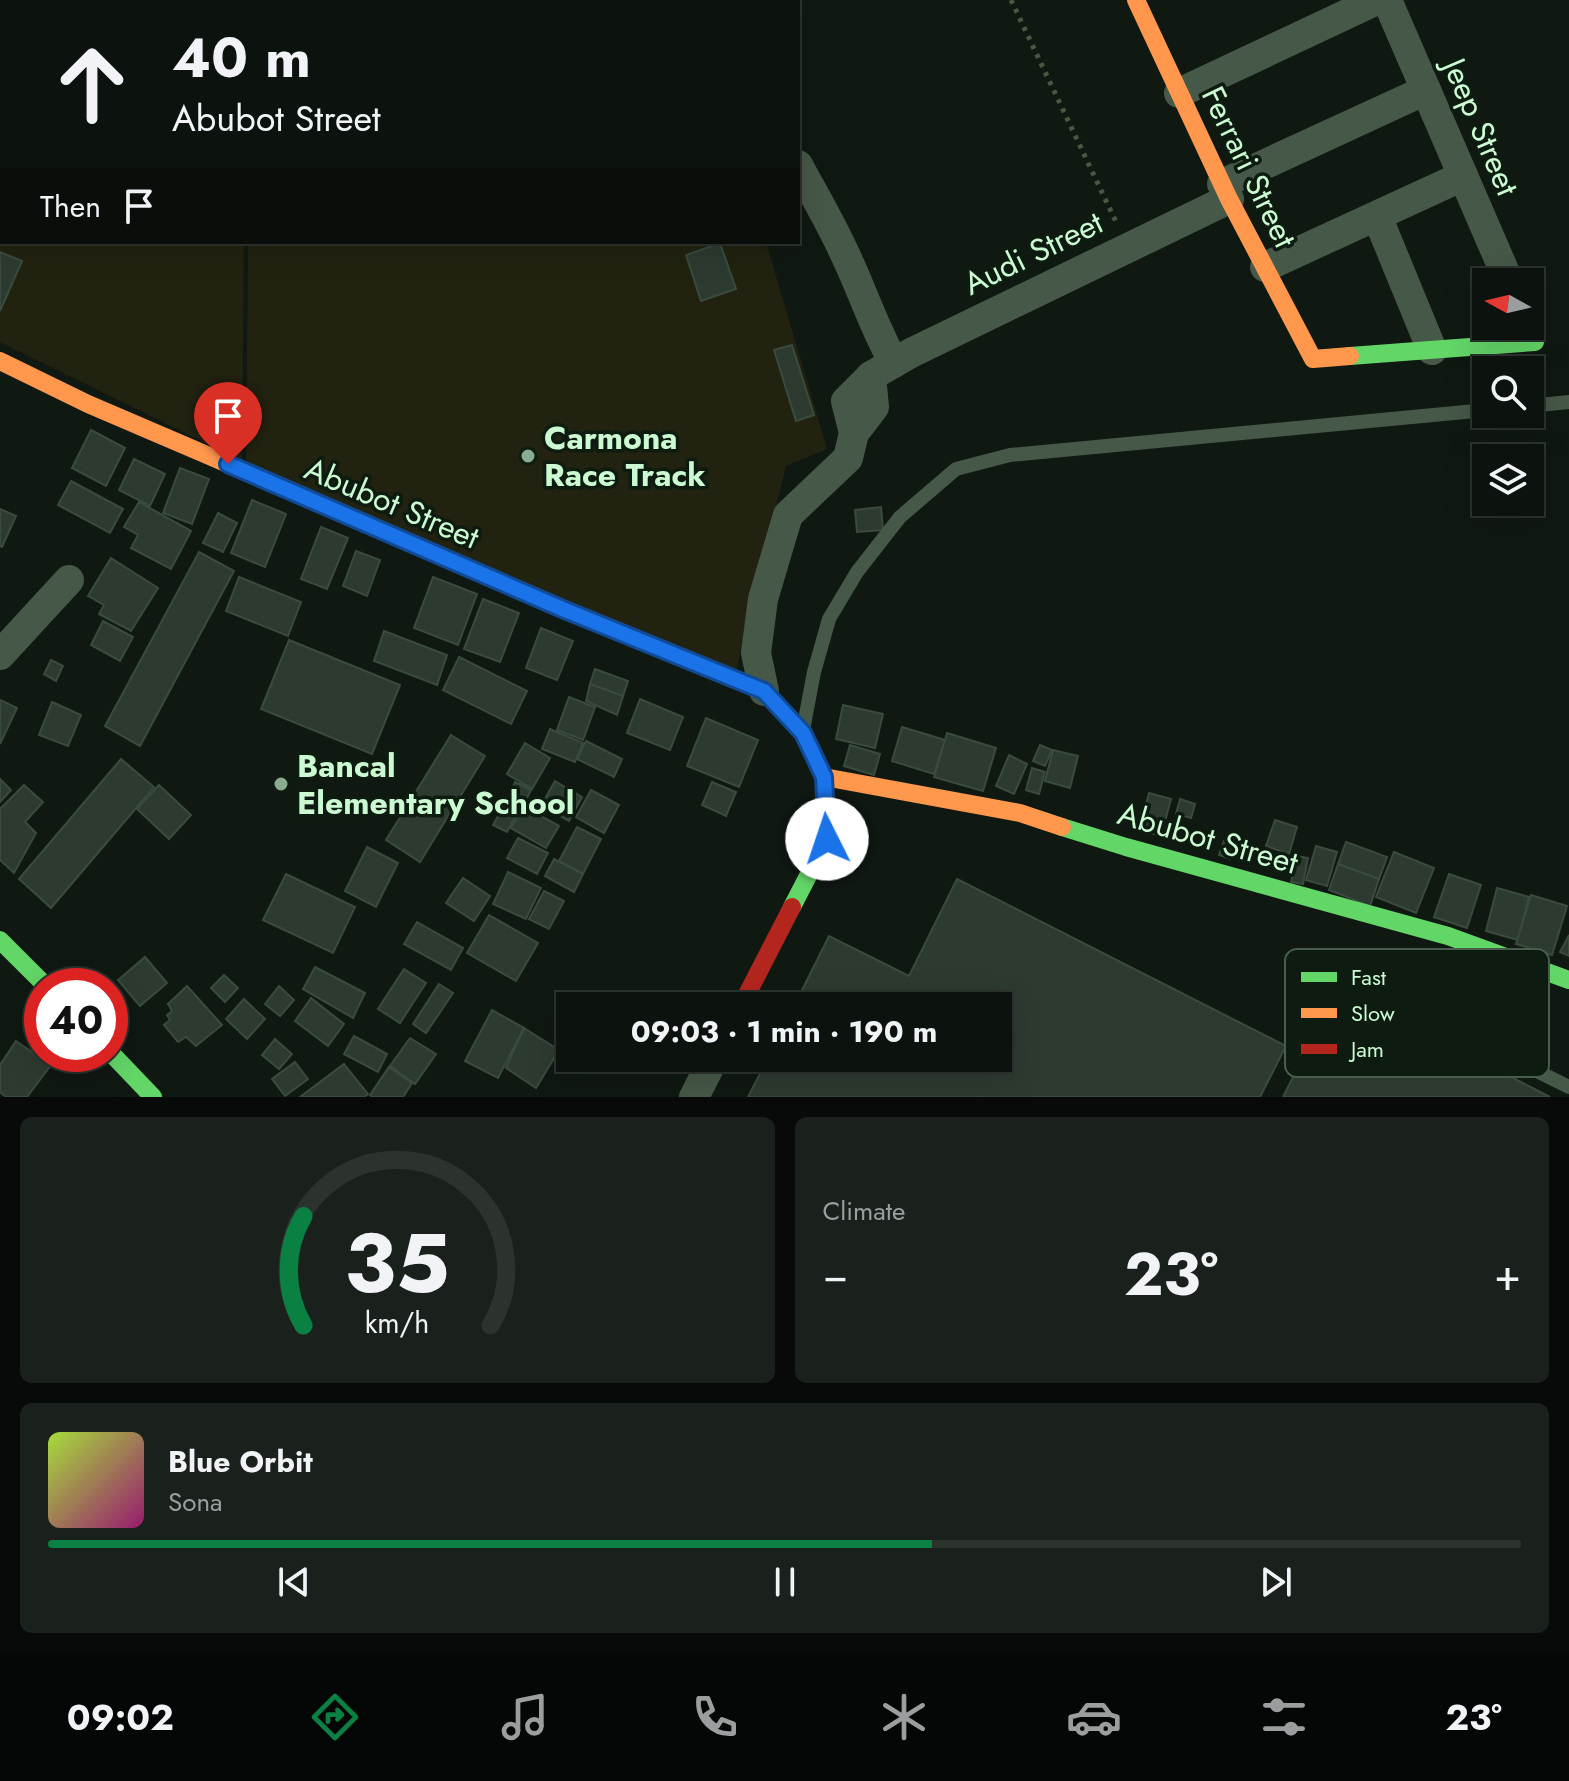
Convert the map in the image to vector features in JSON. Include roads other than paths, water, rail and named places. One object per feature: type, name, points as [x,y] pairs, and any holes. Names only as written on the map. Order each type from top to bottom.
[{"type":"main road","name":"Ferrari Street","points":[[1147,4],[1179,93],[1225,191],[1313,359],[1432,350]]},
{"type":"main road","points":[[1432,350],[1494,340]]},
{"type":"main road","name":"Abubot Street","points":[[0,361],[146,429],[565,610],[764,691]]},
{"type":"main road","points":[[748,992],[827,839],[824,777],[803,733],[764,691]]},
{"type":"main road","name":"Abubot Street","points":[[824,777],[1020,813],[1126,847],[1448,936],[1484,949]]},
{"type":"main road","points":[[0,940],[28,968]]},
{"type":"main road","name":"Abubot Street","points":[[1549,973],[1569,980]]},
{"type":"main road","points":[[128,1071],[153,1097]]},
{"type":"street","points":[[1179,93],[1377,0]]},
{"type":"street","name":"Jeep Street","points":[[1387,0],[1503,268]]},
{"type":"street","name":"Audi Street","points":[[764,691],[756,653],[763,599],[788,515],[848,458],[854,433],[846,401],[882,370],[1128,247],[1225,191],[1426,90]]},
{"type":"street","points":[[800,169],[868,305],[879,335],[882,370]]},
{"type":"street","points":[[1265,267],[1463,176]]},
{"type":"street","points":[[1377,216],[1432,350]]},
{"type":"street","points":[[0,655],[69,580]]},
{"type":"street","points":[[694,1097],[707,1072]]},
{"type":"lane","points":[[1544,405],[1569,402]]},
{"type":"lane","points":[[803,733],[814,672],[829,619],[857,572],[900,517],[956,469],[1010,455],[1472,411]]},
{"type":"lane","points":[[1549,1077],[1569,1087]]},
{"type":"place","name":"Carmona Race Track","points":[[528,456]]},
{"type":"place","name":"Bancal Elementary School","points":[[281,784]]}]
